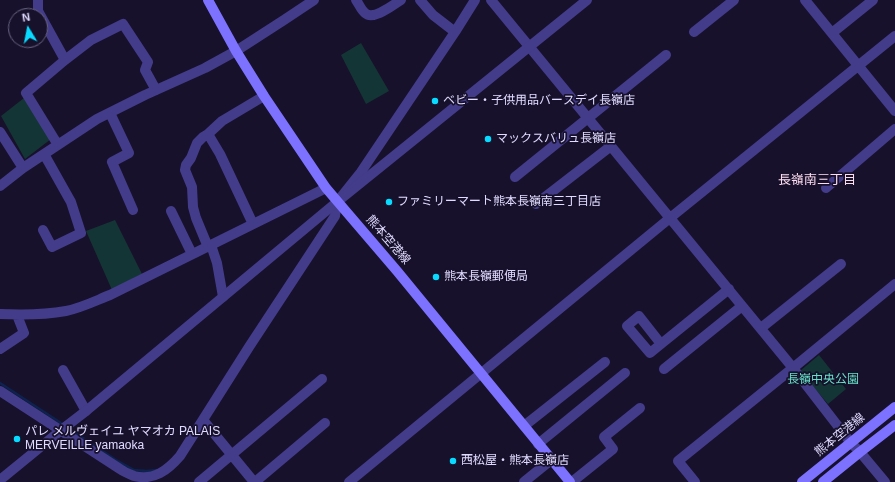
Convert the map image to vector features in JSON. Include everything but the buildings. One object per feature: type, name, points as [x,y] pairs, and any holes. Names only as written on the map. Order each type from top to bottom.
[{"type":"main road","name":"熊本空港線","points":[[208,0],[236,51],[264,96],[326,188],[398,271],[551,460],[571,482]]},
{"type":"main road","name":"熊本空港線","points":[[802,482],[895,407]]},
{"type":"main road","points":[[823,482],[895,425]]},
{"type":"street","points":[[38,0],[38,11],[65,60]]},
{"type":"street","points":[[0,186],[23,168],[97,119],[205,68],[236,51],[314,0]]},
{"type":"street","points":[[356,0],[365,14],[374,16],[401,0]]},
{"type":"street","points":[[420,0],[433,15],[455,32]]},
{"type":"street","points":[[0,391],[120,469],[133,475],[140,477],[151,476],[161,473],[172,466],[180,456],[335,216],[337,202],[361,172],[475,0]]},
{"type":"street","points":[[492,0],[761,328],[851,443],[885,482]]},
{"type":"street","points":[[0,480],[86,411],[337,202],[588,0]]},
{"type":"street","points":[[694,32],[734,0]]},
{"type":"street","points":[[805,0],[895,111]]},
{"type":"street","points":[[832,34],[873,0]]},
{"type":"street","points":[[58,145],[26,93],[91,40],[123,24],[148,62],[145,70],[156,90]]},
{"type":"street","points":[[349,482],[670,218],[895,36]]},
{"type":"street","points":[[515,177],[666,55]]},
{"type":"street","points":[[223,297],[217,263],[196,218],[193,208],[192,187],[186,170],[186,165],[191,158],[197,143],[203,137],[222,121],[264,96]]},
{"type":"street","points":[[110,113],[129,153],[112,162],[133,210]]},
{"type":"street","points":[[826,188],[895,129]]},
{"type":"street","points":[[208,134],[220,154],[254,224]]},
{"type":"street","points":[[1,138],[23,168]]},
{"type":"street","points":[[536,204],[611,146]]},
{"type":"street","points":[[43,230],[52,247],[81,233],[71,202],[44,154]]},
{"type":"street","points":[[0,314],[44,314],[80,308],[110,295],[326,188]]},
{"type":"street","points":[[171,211],[192,254]]},
{"type":"street","points":[[761,328],[841,264]]},
{"type":"street","points":[[696,482],[678,461],[895,284]]},
{"type":"street","points":[[661,344],[729,289]]},
{"type":"street","points":[[664,369],[742,306]]},
{"type":"street","points":[[0,349],[24,333],[17,315]]},
{"type":"street","points":[[524,426],[605,362]]},
{"type":"street","points":[[63,370],[86,411]]},
{"type":"street","points":[[538,444],[625,373]]},
{"type":"street","points":[[199,482],[322,379]]},
{"type":"street","points":[[571,482],[613,450],[604,437],[640,408]]},
{"type":"street","points":[[203,420],[255,482],[325,423]]},
{"type":"street","points":[[524,482],[551,460]]},
{"type":"green space","points":[[361,43],[389,91],[366,104],[341,55]]},
{"type":"green space","points":[[24,98],[51,139],[25,159],[1,116]]},
{"type":"green space","points":[[115,220],[142,274],[112,290],[86,231]]},
{"type":"green space","name":"長嶺中央公園","points":[[819,355],[846,389],[828,404],[800,371]]},
{"type":"waterway","points":[[0,383],[64,425]]},
{"type":"waterway","points":[[68,428],[116,460],[134,470],[157,470]]},
{"type":"place","name":"ベビー・子供用品バースデイ長嶺店","points":[[435,101]]},
{"type":"place","name":"マックスバリュ長嶺店","points":[[488,139]]},
{"type":"place","name":"ファミリーマート熊本長嶺南三丁目店","points":[[389,202]]},
{"type":"place","name":"熊本長嶺郵便局","points":[[436,277]]},
{"type":"place","name":"パレ メルヴェイユ ヤマオカ PALAIS MERVEILLE yamaoka","points":[[17,439]]},
{"type":"place","name":"西松屋・熊本長嶺店","points":[[453,461]]},
{"type":"district","name":"長嶺南三丁目","points":[[817,180]]}]
